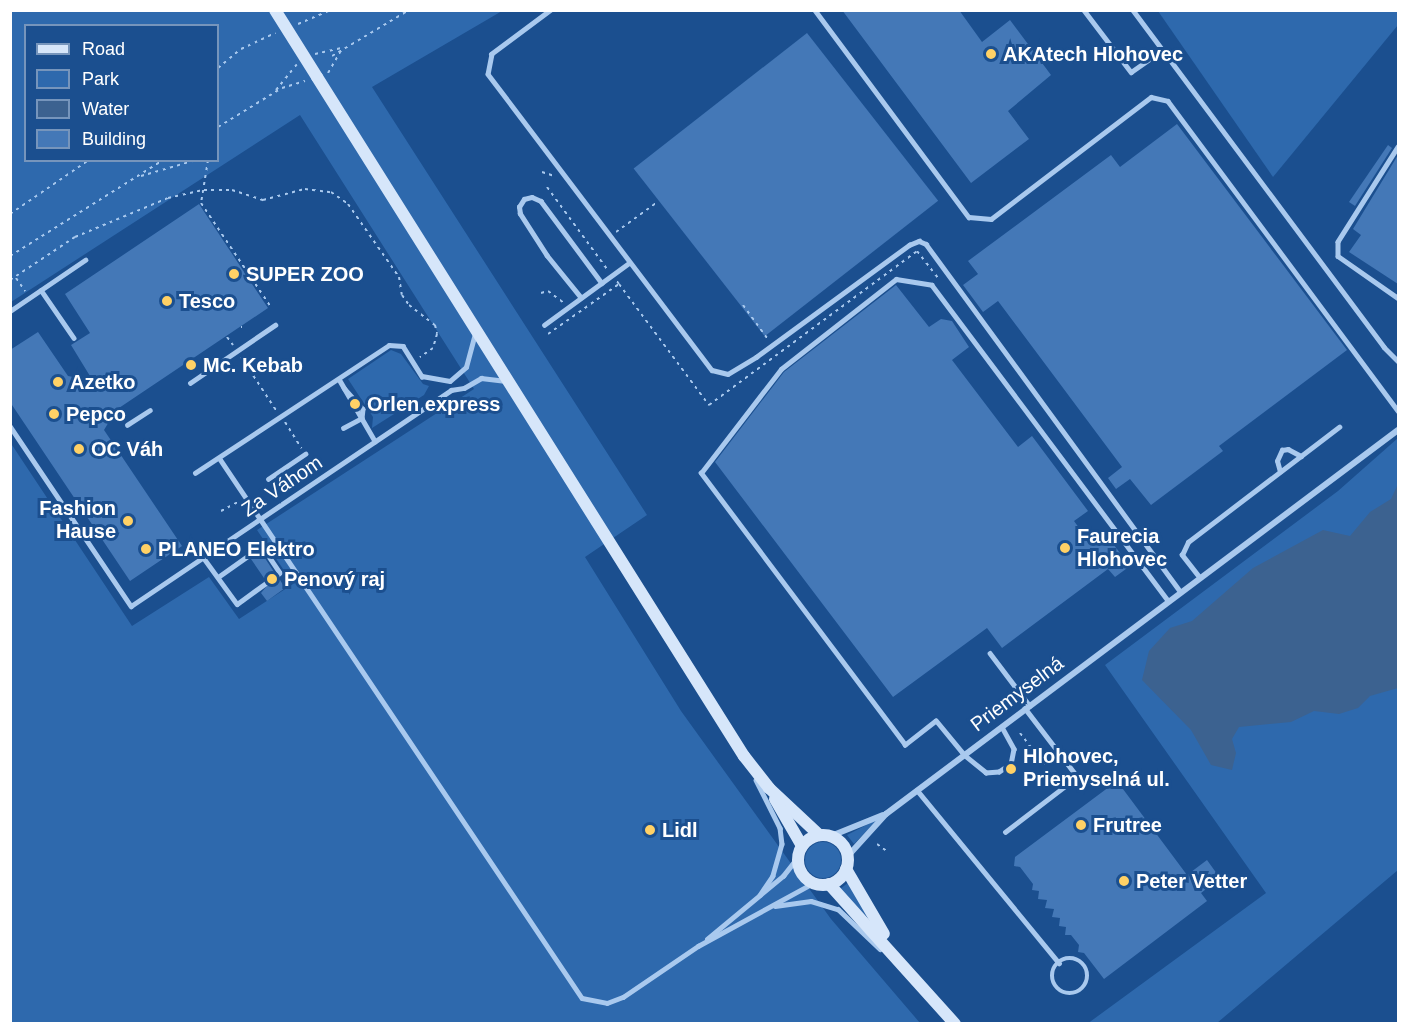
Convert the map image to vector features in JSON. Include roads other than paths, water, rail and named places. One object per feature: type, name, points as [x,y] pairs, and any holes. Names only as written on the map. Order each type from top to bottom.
[{"type":"main road","points":[[275,10],[744,756],[769,788],[825,836],[841,843],[847,863],[893,950]]},
{"type":"main road","points":[[769,788],[800,852],[801,873],[813,883],[829,884],[893,950],[955,1023]]},
{"type":"main road","points":[[800,852],[825,836]]},
{"type":"main road","points":[[829,884],[847,863]]},
{"type":"street","name":"Priemyselná","points":[[847,863],[886,814],[1180,591],[1398,430]]},
{"type":"street","name":"Priemyselná","points":[[825,836],[886,814]]},
{"type":"lane","points":[[551,10],[492,54],[488,74],[629,264],[712,370],[728,374],[774,347],[909,244],[919,241],[926,244],[1180,591]]},
{"type":"lane","points":[[815,10],[969,218],[991,219],[1151,97],[1168,101],[1398,411]]},
{"type":"lane","points":[[1084,10],[1131,72],[1163,50]]},
{"type":"lane","points":[[1133,10],[1398,362]]},
{"type":"lane","points":[[1398,147],[1338,242],[1338,256],[1398,297]]},
{"type":"lane","points":[[581,298],[547,256],[520,214],[519,207],[532,197],[541,201],[602,283]]},
{"type":"lane","points":[[10,311],[85,260]]},
{"type":"lane","points":[[544,325],[629,264]]},
{"type":"lane","points":[[1002,727],[1014,748],[1011,764],[999,772],[986,773],[964,755],[936,721],[905,744],[701,473],[781,369],[896,279],[932,285],[1168,600]]},
{"type":"lane","points":[[41,290],[74,338]]},
{"type":"lane","points":[[190,383],[275,325]]},
{"type":"lane","points":[[450,381],[466,367],[476,330]]},
{"type":"lane","points":[[195,473],[220,459],[389,345],[403,346],[422,376],[450,381]]},
{"type":"lane","name":"Za Váhom","points":[[10,426],[131,606],[451,390],[464,388],[481,378],[509,381]]},
{"type":"lane","points":[[339,379],[363,409],[362,418]]},
{"type":"lane","points":[[450,381],[451,390]]},
{"type":"lane","points":[[344,388],[347,399],[362,418],[375,441]]},
{"type":"lane","points":[[127,426],[150,410]]},
{"type":"lane","points":[[343,428],[362,418]]},
{"type":"lane","points":[[1199,577],[1182,555],[1188,542],[1339,427]]},
{"type":"lane","points":[[1280,472],[1277,461],[1282,450],[1288,449],[1301,456]]},
{"type":"lane","points":[[268,479],[305,454]]},
{"type":"lane","points":[[220,459],[582,998],[607,1003],[623,997],[698,946],[813,883]]},
{"type":"lane","points":[[218,577],[262,546],[280,573],[277,576]]},
{"type":"lane","points":[[203,557],[237,604],[267,582]]},
{"type":"lane","points":[[990,653],[1077,777],[1005,832]]},
{"type":"lane","points":[[744,756],[780,828],[782,844],[773,876],[760,895]]},
{"type":"lane","points":[[917,790],[1059,963]]},
{"type":"lane","points":[[698,946],[760,895],[800,852]]},
{"type":"lane","points":[[764,909],[787,901],[810,901],[838,909],[912,973]]},
{"type":"lane","points":[[1072,959],[1085,966],[1088,980],[1080,991],[1066,994],[1056,987],[1053,974],[1059,963],[1072,959]]},
{"type":"water","points":[[1398,484],[1398,688],[1370,696],[1358,708],[1339,714],[1314,711],[1291,722],[1239,727],[1232,739],[1236,753],[1232,770],[1211,765],[1191,730],[1142,680],[1149,651],[1170,628],[1192,621],[1253,568],[1323,530],[1350,536],[1370,512],[1391,499]]},
{"type":"place","name":"AKAtech Hlohovec","points":[[991,54]]},
{"type":"place","name":"SUPER ZOO","points":[[234,274]]},
{"type":"place","name":"Tesco","points":[[167,301]]},
{"type":"place","name":"Mc. Kebab","points":[[191,365]]},
{"type":"place","name":"Azetko","points":[[58,382]]},
{"type":"place","name":"Orlen express","points":[[355,404]]},
{"type":"place","name":"Pepco","points":[[54,414]]},
{"type":"place","name":"OC Váh","points":[[79,449]]},
{"type":"place","name":"Fashion Hause","points":[[128,521]]},
{"type":"place","name":"Faurecia Hlohovec","points":[[1065,548]]},
{"type":"place","name":"PLANEO Elektro","points":[[146,549]]},
{"type":"place","name":"Penový raj","points":[[272,579]]},
{"type":"place","name":"Hlohovec, Priemyselná ul.","points":[[1011,769]]},
{"type":"place","name":"Frutree","points":[[1081,825]]},
{"type":"place","name":"Lidl","points":[[650,830]]},
{"type":"place","name":"Peter Vetter","points":[[1124,881]]}]
